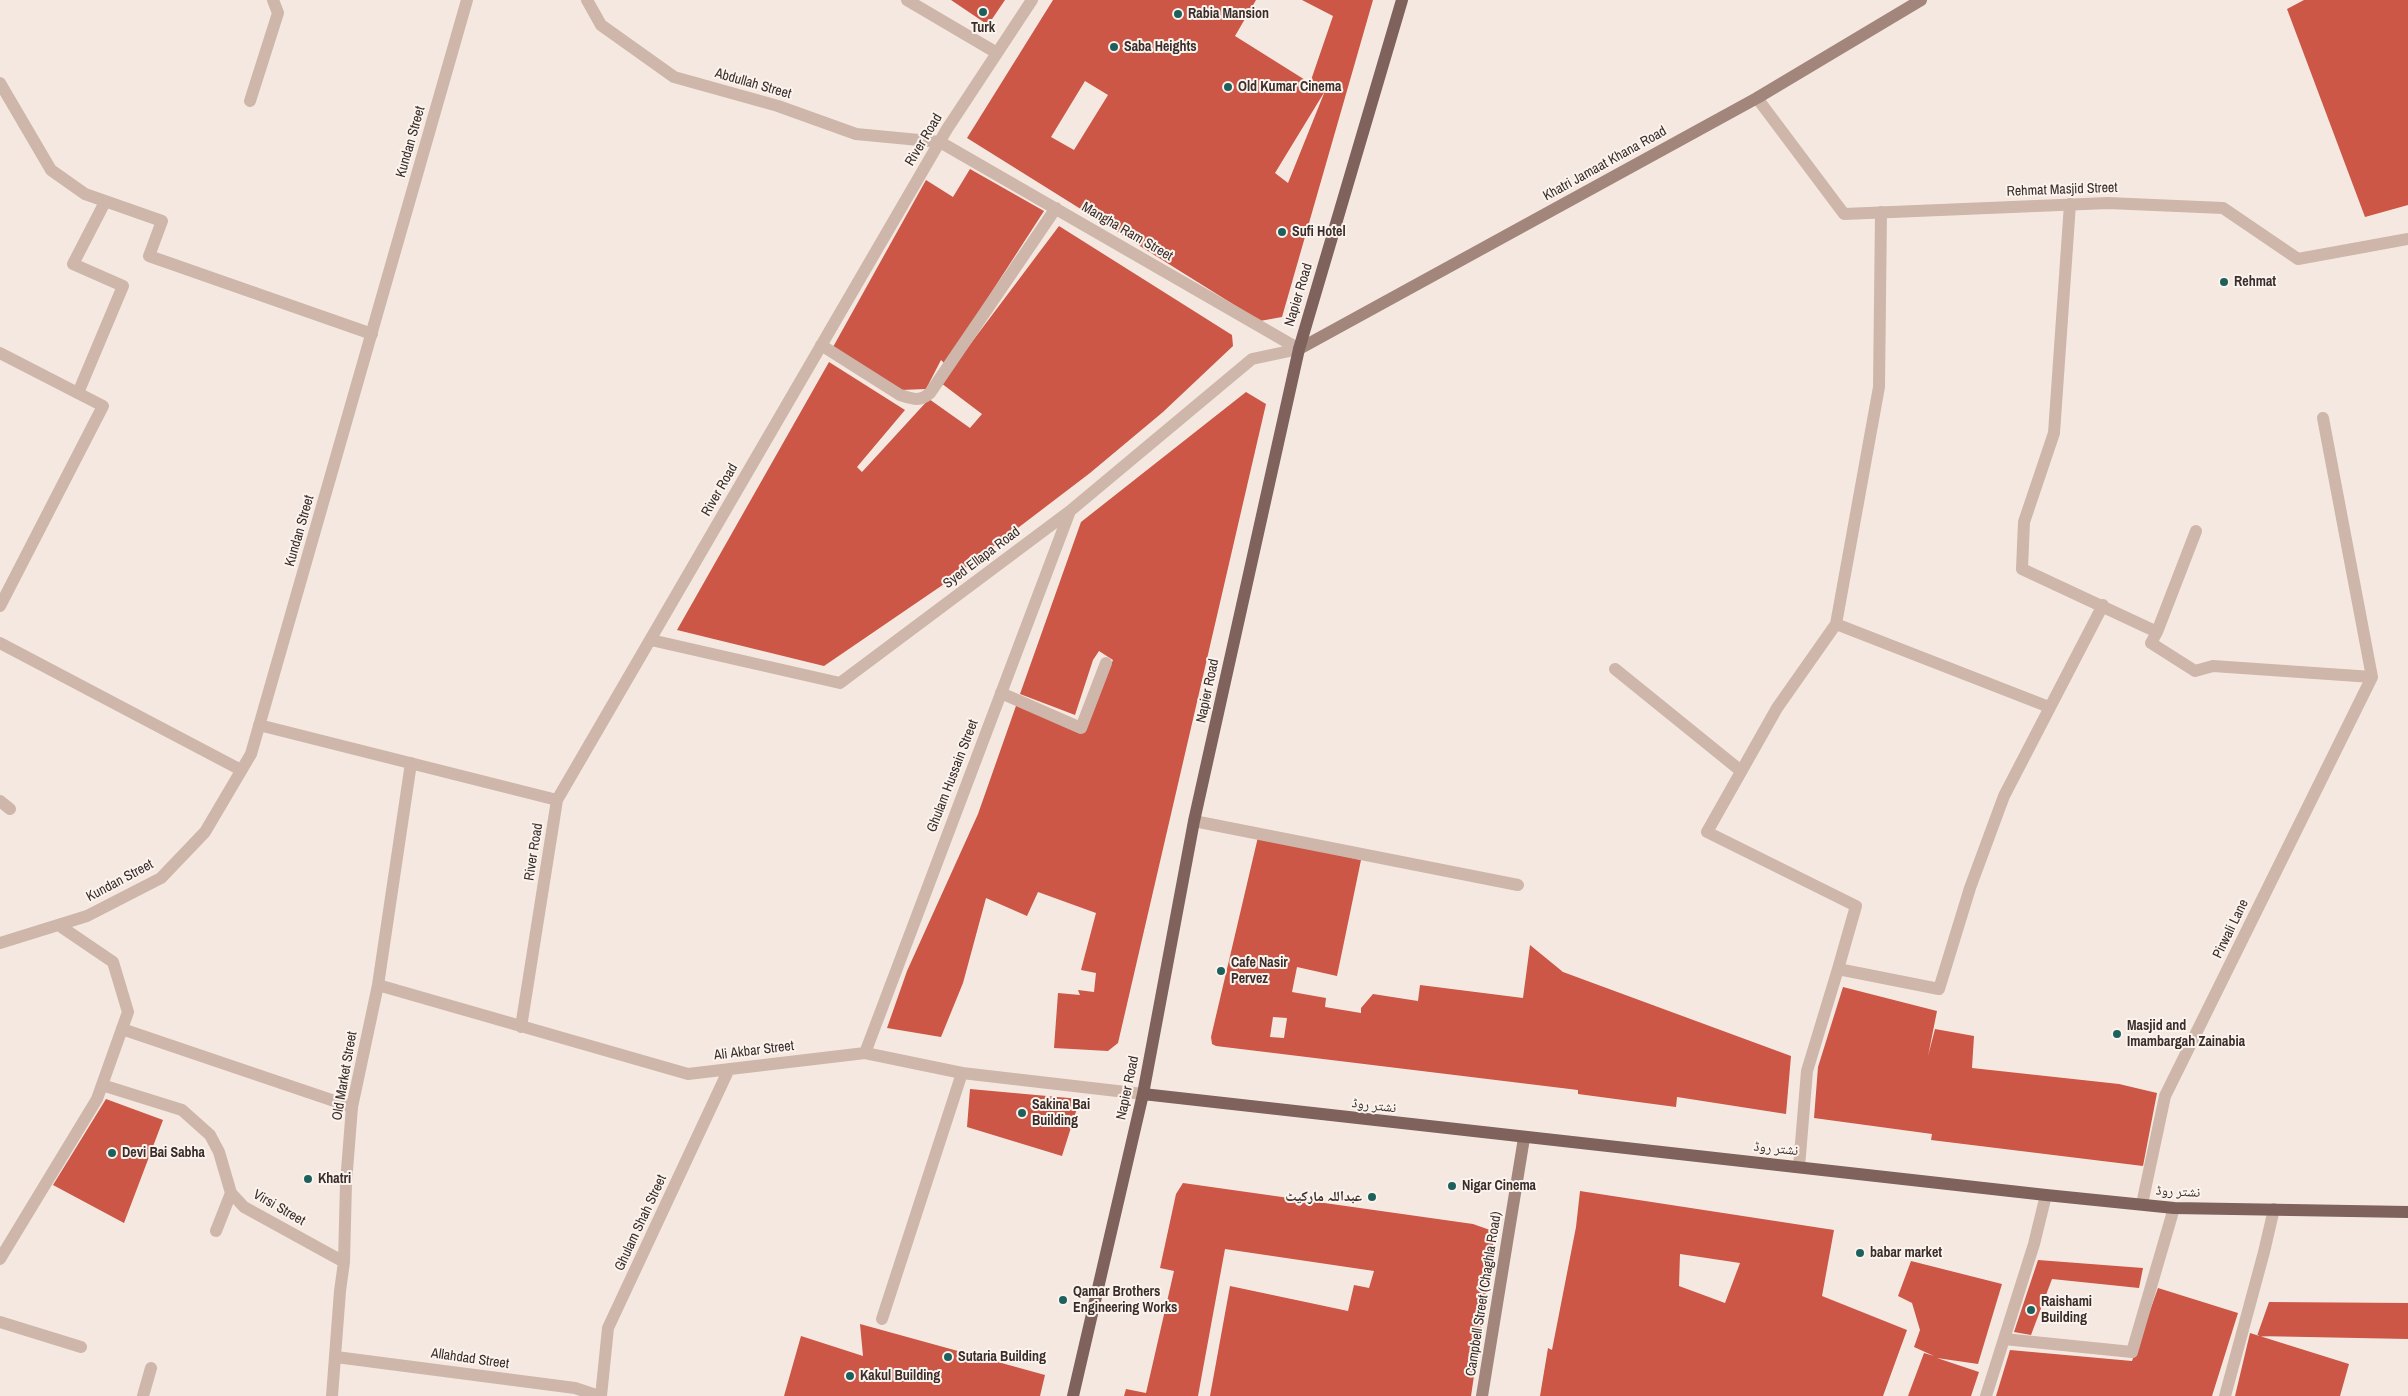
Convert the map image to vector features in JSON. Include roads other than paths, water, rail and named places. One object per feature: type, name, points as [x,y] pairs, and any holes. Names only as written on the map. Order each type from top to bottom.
[{"type":"main road","name":"Napier Road","points":[[1073,1396],[1143,1094],[1194,821],[1298,349],[1402,0]]},
{"type":"main road","name":"نشتر روڈ","points":[[1143,1094],[1524,1138],[2174,1208],[2408,1212]]},
{"type":"street","points":[[250,102],[278,13],[273,0]]},
{"type":"street","name":"Kundan Street","points":[[0,943],[60,926],[87,916],[161,878],[205,832],[251,754],[467,0]]},
{"type":"street","name":"Abdullah Street","points":[[586,0],[601,25],[674,77],[778,106],[856,134],[940,142]]},
{"type":"street","points":[[907,0],[997,53]]},
{"type":"street","name":"River Road","points":[[521,1027],[557,800],[940,142],[1032,0]]},
{"type":"street","name":"Khatri Jamaat Khana Road","points":[[1298,349],[1757,98],[1921,0]]},
{"type":"street","points":[[0,83],[51,170],[85,194],[162,221],[149,256],[372,334]]},
{"type":"street","name":"Rehmat Masjid Street","points":[[1757,98],[1844,214],[2108,203],[2223,208],[2298,260],[2408,239]]},
{"type":"street","name":"Mangha Ram Street","points":[[940,142],[1298,349]]},
{"type":"street","points":[[78,393],[123,286],[73,264],[105,202]]},
{"type":"street","points":[[2070,204],[2054,433],[2024,522],[2022,568],[2157,632]]},
{"type":"street","points":[[821,346],[900,395],[915,400],[924,398],[930,392],[1056,208]]},
{"type":"street","points":[[1799,1167],[1808,1071],[1856,906],[1707,832],[1777,708],[1836,624],[1879,388],[1881,212]]},
{"type":"street","name":"Syed Ellapa Road","points":[[650,640],[840,683],[1070,510],[1252,360],[1298,349]]},
{"type":"street","points":[[0,353],[103,406],[0,606]]},
{"type":"street","points":[[2196,531],[2151,643],[2195,671],[2213,666],[2372,676],[2323,418]]},
{"type":"street","name":"Ghulam Hussain Street","points":[[865,1052],[1070,510]]},
{"type":"street","points":[[1838,970],[1939,989],[1970,888],[2004,796],[2103,605]]},
{"type":"street","points":[[1836,624],[2050,708]]},
{"type":"street","points":[[0,642],[242,770]]},
{"type":"street","points":[[1001,693],[1081,728],[1106,663]]},
{"type":"street","points":[[1616,669],[1742,772]]},
{"type":"street","name":"Pirwali Lane","points":[[2142,1204],[2165,1096],[2372,676]]},
{"type":"street","points":[[260,725],[557,800]]},
{"type":"street","name":"Old Market Street","points":[[332,1396],[344,1262],[346,1182],[352,1107],[378,985],[411,763]]},
{"type":"street","points":[[0,801],[10,810]]},
{"type":"street","points":[[1194,821],[1518,885]]},
{"type":"street","points":[[0,1259],[97,1099],[128,1012],[113,962],[60,926]]},
{"type":"street","name":"Ali Akbar Street","points":[[378,985],[688,1074],[865,1052],[962,1073],[1143,1094]]},
{"type":"street","points":[[122,1029],[352,1107]]},
{"type":"street","name":"Ghulam Shah Street","points":[[600,1396],[608,1328],[729,1069]]},
{"type":"street","points":[[882,1319],[962,1073]]},
{"type":"street","points":[[102,1085],[182,1110],[210,1135],[219,1152],[231,1193],[216,1231]]},
{"type":"street","name":"Campbell Street (Chaghla Road)","points":[[1482,1396],[1524,1138]]},
{"type":"street","name":"Virsi Street","points":[[231,1193],[244,1207],[344,1262]]},
{"type":"street","points":[[1986,1396],[2034,1244],[2046,1195]]},
{"type":"street","points":[[2004,1339],[2132,1352],[2174,1208]]},
{"type":"street","points":[[2225,1396],[2274,1209]]},
{"type":"street","points":[[0,1322],[81,1347]]},
{"type":"street","name":"Allahdad Street","points":[[336,1357],[575,1388],[600,1396]]},
{"type":"street","points":[[143,1396],[151,1368]]},
{"type":"place","name":"Turk","points":[[983,12]]},
{"type":"place","name":"Rabia Mansion","points":[[1178,14]]},
{"type":"place","name":"Saba Heights","points":[[1114,47]]},
{"type":"place","name":"Old Kumar Cinema","points":[[1228,87]]},
{"type":"place","name":"Sufi Hotel","points":[[1282,232]]},
{"type":"place","name":"Rehmat","points":[[2224,282]]},
{"type":"place","name":"Cafe Nasir Pervez","points":[[1221,971]]},
{"type":"place","name":"Masjid and Imambargah Zainabia","points":[[2117,1034]]},
{"type":"place","name":"Sakina Bai Building","points":[[1022,1113]]},
{"type":"place","name":"Devi Bai Sabha","points":[[112,1153]]},
{"type":"place","name":"Khatri","points":[[308,1179]]},
{"type":"place","name":"Nigar Cinema","points":[[1452,1186]]},
{"type":"place","name":"عبداللہ مارکیٹ","points":[[1372,1197]]},
{"type":"place","name":"babar market","points":[[1860,1253]]},
{"type":"place","name":"Qamar Brothers Engineering Works","points":[[1063,1300]]},
{"type":"place","name":"Raishami Building","points":[[2031,1310]]},
{"type":"place","name":"Sutaria Building","points":[[948,1357]]},
{"type":"place","name":"Kakul Building","points":[[850,1376]]}]
